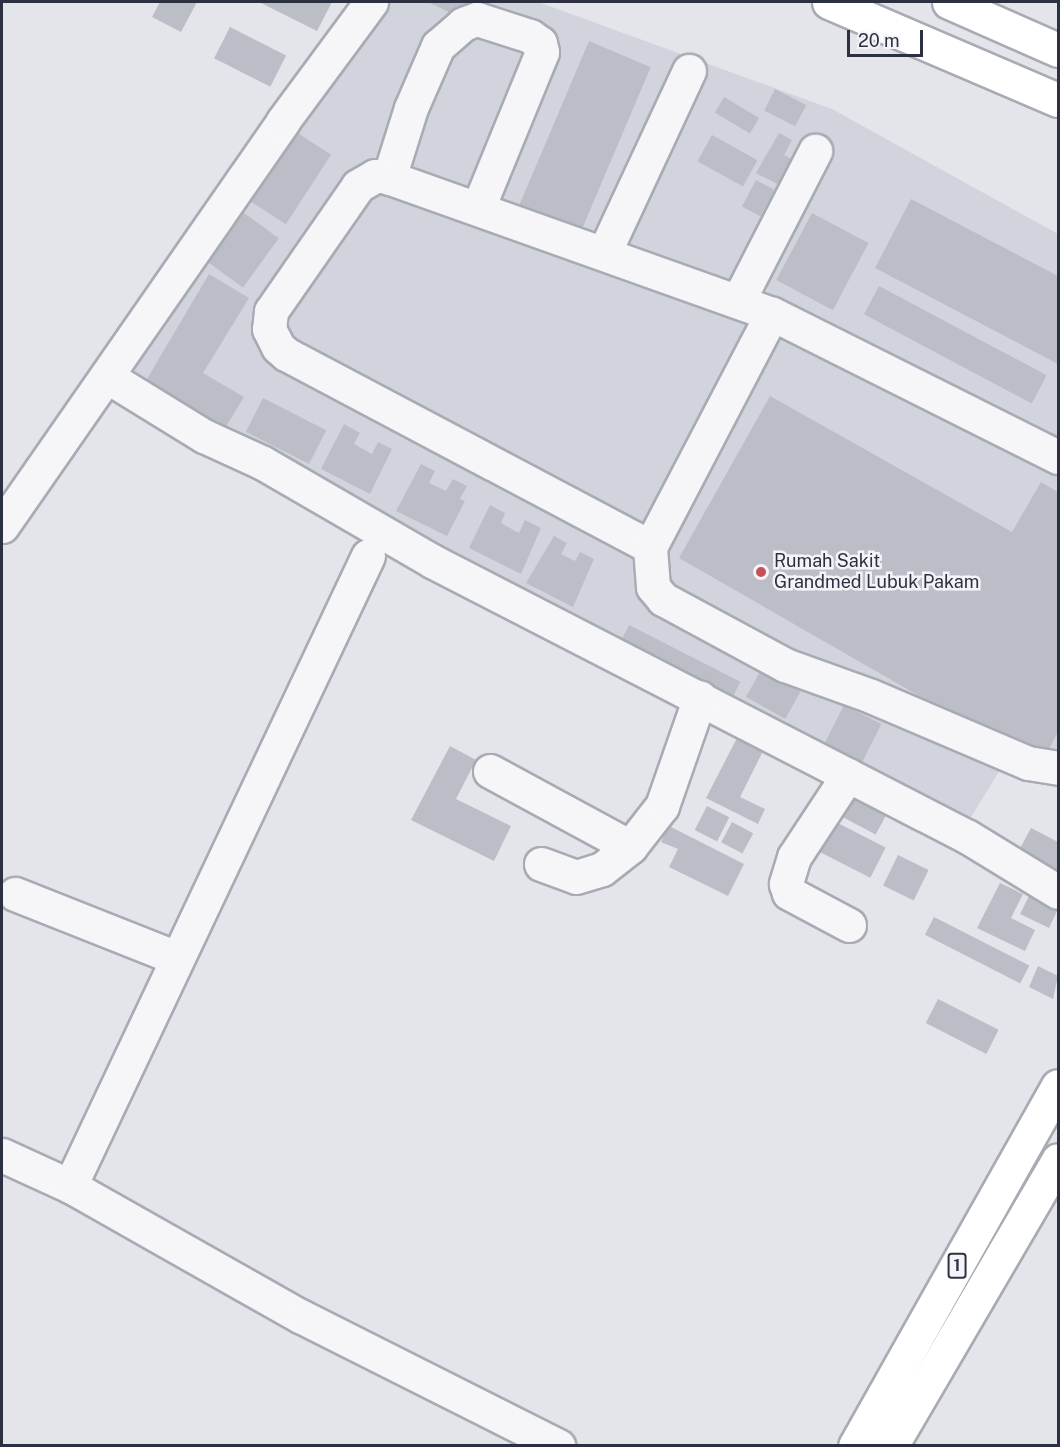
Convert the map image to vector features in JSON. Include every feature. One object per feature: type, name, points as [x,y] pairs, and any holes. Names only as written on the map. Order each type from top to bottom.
[{"type":"highway","points":[[829,2],[1059,100]]},
{"type":"highway","points":[[949,2],[1059,50]]},
{"type":"highway","name":"1","points":[[855,1446],[1053,1108]]},
{"type":"highway","name":"1","points":[[891,1446],[1059,1160]]},
{"type":"highway","points":[[1026,1215],[1059,1199]]},
{"type":"street","points":[[2,526],[108,377],[283,121],[371,2]]},
{"type":"street","points":[[389,178],[411,108],[438,46],[463,24],[477,19],[530,36],[540,43],[542,52],[478,208]]},
{"type":"street","points":[[604,253],[689,71]]},
{"type":"street","points":[[738,301],[815,151]]},
{"type":"street","points":[[650,547],[278,347],[270,329],[271,311],[358,186],[375,176],[389,178],[772,314],[1059,457]]},
{"type":"street","points":[[772,314],[650,547],[652,587],[663,599],[785,665],[871,696],[1028,763],[1059,768]]},
{"type":"street","points":[[108,377],[204,436],[263,463],[432,561],[968,837],[1059,892]]},
{"type":"street","points":[[70,1186],[368,556]]},
{"type":"street","points":[[541,864],[576,877],[602,869],[630,847],[662,806],[700,697]]},
{"type":"street","points":[[490,771],[630,847]]},
{"type":"street","points":[[848,775],[794,857],[786,884],[789,893],[849,925]]},
{"type":"street","points":[[15,894],[177,958]]},
{"type":"street","points":[[2,1155],[70,1186],[302,1317],[558,1446]]},
{"type":"shaded area","name":"Rumah Sakit Grandmed Lubuk Pakam","points":[[386,2],[538,2],[832,109],[1058,234],[1058,776],[1003,765],[965,827],[83,380]]},
{"type":"building","points":[[160,2],[197,2],[181,32],[152,17]]},
{"type":"building","points":[[259,2],[332,2],[317,31]]},
{"type":"building","points":[[428,2],[477,2],[468,21]]},
{"type":"building","points":[[230,27],[286,56],[270,87],[214,58]]},
{"type":"building","points":[[589,41],[651,67],[577,240],[516,214]]},
{"type":"building","points":[[775,89],[806,105],[795,126],[764,110]]},
{"type":"building","points":[[724,97],[759,118],[750,134],[715,112]]},
{"type":"building","points":[[290,128],[331,155],[286,224],[245,198]]},
{"type":"building","points":[[779,133],[792,140],[784,155],[801,164],[787,189],[756,173]]},
{"type":"building","points":[[712,135],[757,160],[743,186],[697,161]]},
{"type":"building","points":[[756,180],[775,190],[760,216],[742,206]]},
{"type":"building","points":[[911,199],[1058,276],[1058,364],[875,268]]},
{"type":"building","points":[[244,213],[279,238],[243,288],[208,262]]},
{"type":"building","points":[[812,213],[869,243],[833,310],[776,280]]},
{"type":"building","points":[[209,274],[249,298],[203,373],[244,397],[220,436],[141,389]]},
{"type":"building","points":[[879,286],[1047,375],[1032,403],[864,314]]},
{"type":"building","points":[[770,396],[1012,532],[1041,482],[1058,492],[1058,732],[1042,762],[989,736],[679,558]]},
{"type":"building","points":[[263,398],[326,430],[309,464],[246,432]]},
{"type":"building","points":[[344,424],[360,433],[354,444],[372,454],[378,442],[392,449],[370,494],[321,469]]},
{"type":"building","points":[[421,464],[435,471],[429,483],[446,491],[453,479],[467,486],[460,499],[465,501],[447,536],[396,511]]},
{"type":"building","points":[[490,505],[505,513],[501,523],[519,533],[525,520],[541,528],[521,574],[469,548]]},
{"type":"building","points":[[554,536],[567,543],[561,554],[575,561],[580,552],[594,559],[573,607],[526,583]]},
{"type":"building","points":[[629,625],[740,682],[730,702],[619,645]]},
{"type":"building","points":[[761,670],[800,692],[785,719],[746,697]]},
{"type":"building","points":[[844,705],[881,724],[860,766],[823,747]]},
{"type":"building","points":[[737,738],[763,751],[740,797],[765,809],[758,824],[706,798]]},
{"type":"building","points":[[450,746],[476,760],[456,799],[511,826],[494,861],[411,820]]},
{"type":"building","points":[[850,787],[890,808],[876,835],[836,813]]},
{"type":"building","points":[[707,806],[729,817],[717,841],[695,830]]},
{"type":"building","points":[[826,817],[886,847],[870,878],[811,847]]},
{"type":"building","points":[[732,822],[753,833],[742,854],[721,842]]},
{"type":"building","points":[[669,826],[744,864],[728,896],[669,867],[678,849],[661,842]]},
{"type":"building","points":[[1031,828],[1058,842],[1058,875],[1017,854]]},
{"type":"building","points":[[898,855],[929,870],[914,900],[883,886]]},
{"type":"building","points":[[1010,872],[1058,897],[1058,909],[1049,928],[1020,914],[1031,892],[1006,879]]},
{"type":"building","points":[[1000,883],[1023,894],[1011,918],[1035,930],[1025,951],[977,928]]},
{"type":"building","points":[[934,917],[1029,966],[1020,983],[925,935]]},
{"type":"building","points":[[1038,966],[1058,976],[1053,999],[1029,987]]},
{"type":"building","points":[[938,999],[999,1030],[986,1054],[926,1023]]},
{"type":"place","name":"Rumah Sakit Grandmed Lubuk Pakam","points":[[761,572]]}]
